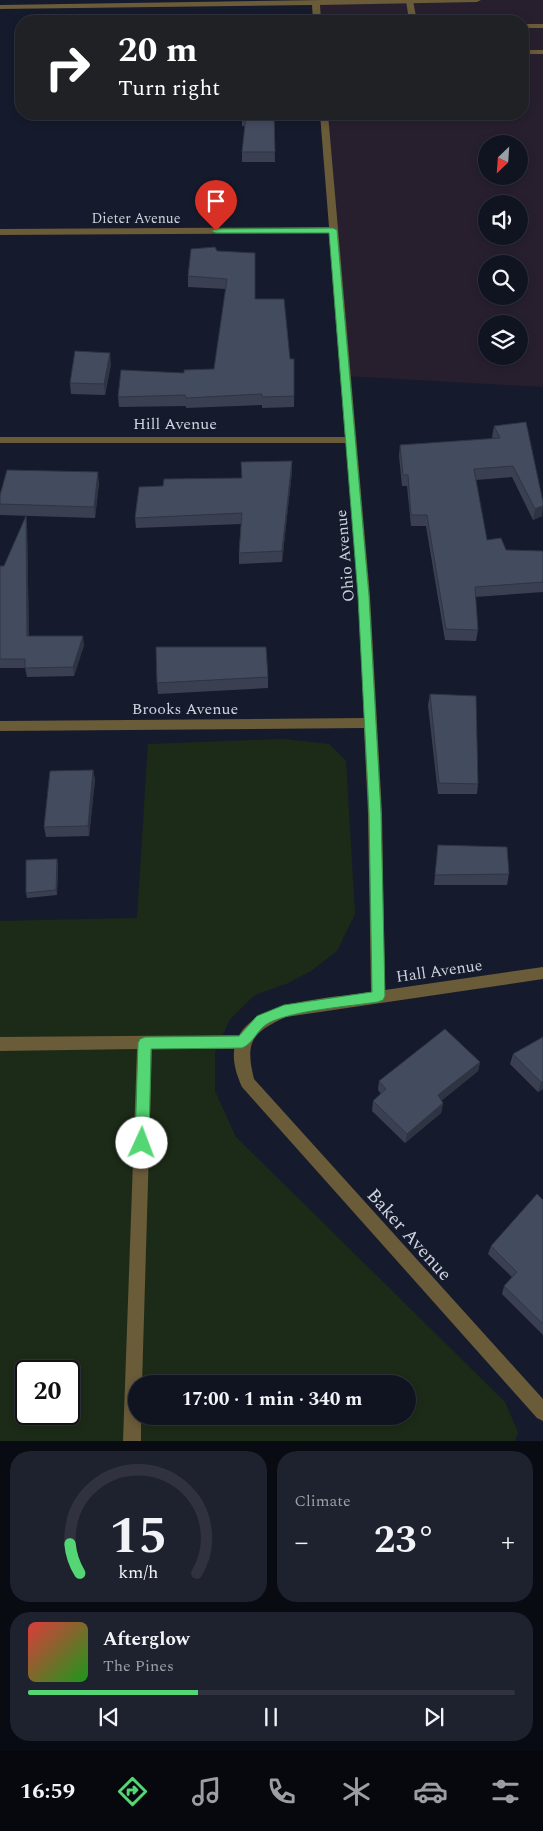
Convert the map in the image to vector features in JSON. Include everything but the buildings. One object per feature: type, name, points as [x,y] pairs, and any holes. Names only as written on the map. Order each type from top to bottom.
[{"type":"street","points":[[0,7],[476,0]]},
{"type":"street","points":[[408,1],[412,15]]},
{"type":"street","points":[[316,3],[317,15]]},
{"type":"street","points":[[529,26],[543,26]]},
{"type":"street","points":[[529,52],[543,52]]},
{"type":"street","name":"Ohio Avenue","points":[[324,120],[364,596],[375,813],[378,996]]},
{"type":"street","name":"Dieter Avenue","points":[[0,232],[333,230]]},
{"type":"street","name":"Hill Avenue","points":[[0,440],[350,440]]},
{"type":"street","name":"Brooks Avenue","points":[[0,726],[370,723]]},
{"type":"street","name":"Hall Avenue","points":[[242,1042],[261,1020],[284,1011],[543,973]]},
{"type":"street","points":[[0,1044],[242,1042]]},
{"type":"street","name":"Baker Avenue","points":[[242,1042],[242,1060],[247,1082],[543,1412]]},
{"type":"street","points":[[132,1441],[145,1043]]},
{"type":"shaded area","points":[[315,0],[543,0],[543,387],[345,376],[324,120],[529,120],[529,15],[316,15]]},
{"type":"green space","points":[[283,739],[329,744],[346,761],[355,914],[337,951],[311,971],[286,984],[255,995],[230,1019],[215,1052],[215,1091],[236,1137],[505,1402],[518,1432],[515,1441],[0,1441],[0,921],[137,918],[148,744]]},
{"type":"route","points":[[142,1143],[145,1043],[242,1042],[261,1020],[284,1011],[378,996],[375,813],[364,596],[333,230],[216,231]]}]
